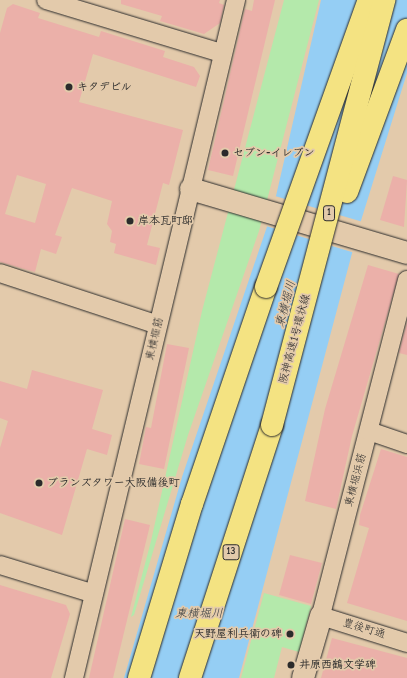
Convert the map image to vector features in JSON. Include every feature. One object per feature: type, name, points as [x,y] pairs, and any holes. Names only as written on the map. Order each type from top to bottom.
[{"type":"highway","points":[[139,678],[160,603],[225,406],[370,0]]},
{"type":"highway","name":"阪神高速1号環状線","points":[[205,678],[306,301],[384,0]]},
{"type":"highway","points":[[306,301],[407,30]]},
{"type":"highway","name":"13","points":[[190,678],[272,425]]},
{"type":"street","points":[[46,0],[222,53]]},
{"type":"street","name":"東横堀筋","points":[[74,678],[222,53],[236,0]]},
{"type":"street","points":[[191,188],[407,253]]},
{"type":"street","points":[[0,274],[158,325]]},
{"type":"street","name":"東横堀浜筋","points":[[303,678],[369,431],[407,280]]},
{"type":"street","points":[[369,431],[407,444]]},
{"type":"street","points":[[0,565],[94,594]]},
{"type":"street","name":"豊後町通","points":[[320,616],[407,643]]},
{"type":"green space","points":[[284,0],[319,0],[259,231],[188,435],[134,615],[131,617],[151,541],[202,311]]},
{"type":"green space","points":[[264,593],[311,606],[299,652],[282,647],[274,678],[241,678]]},
{"type":"water","name":"東横堀川","points":[[321,0],[407,0],[407,73],[359,227],[239,678],[124,678],[182,477],[273,209]]},
{"type":"pier","points":[[275,196],[363,222],[355,253],[266,226]]},
{"type":"building","points":[[121,0],[220,0],[219,3],[224,5],[220,23],[204,34],[160,21],[162,16],[121,4]]},
{"type":"building","points":[[254,0],[275,0],[233,176],[208,170],[245,9],[252,11]]},
{"type":"building","points":[[13,4],[40,13],[38,18],[99,37],[101,31],[165,51],[163,57],[194,67],[200,76],[196,87],[93,54],[79,102],[183,130],[169,185],[163,183],[147,245],[160,248],[156,265],[114,253],[116,244],[110,242],[112,231],[107,224],[112,201],[72,188],[55,235],[62,237],[56,254],[41,249],[35,272],[0,262],[0,33],[7,8]],"holes":[[[17,175],[46,184],[35,223],[5,214]]]},
{"type":"building","points":[[393,176],[407,180],[404,227],[380,220]]},
{"type":"building","points":[[368,265],[399,274],[352,436],[336,509],[305,501],[325,409]]},
{"type":"building","points":[[407,322],[407,355],[399,353]]},
{"type":"building","points":[[167,344],[189,348],[164,469],[139,464],[146,427],[151,428]]},
{"type":"building","points":[[32,370],[103,390],[92,429],[112,435],[107,455],[87,449],[62,535],[0,513],[0,448],[8,421],[0,418],[0,381],[27,389]]},
{"type":"building","points":[[381,449],[407,457],[407,621],[347,603],[369,528],[359,525],[360,515]]},
{"type":"building","points":[[125,519],[150,525],[113,678],[89,678]]},
{"type":"building","points":[[290,555],[322,563],[311,604],[279,595]]},
{"type":"building","points":[[0,585],[66,605],[70,614],[51,678],[0,678]]},
{"type":"building","points":[[332,638],[407,658],[407,678],[321,678]]},
{"type":"place","name":"キタデビル","points":[[69,87]]},
{"type":"place","name":"セブン-イレブン","points":[[225,153]]},
{"type":"place","name":"岸本瓦町邸","points":[[130,221]]},
{"type":"place","name":"ブランズタワー大阪備後町","points":[[39,483]]},
{"type":"place","name":"天野屋利兵衛の碑","points":[[290,634]]},
{"type":"place","name":"井原西鶴文学碑","points":[[291,665]]}]
